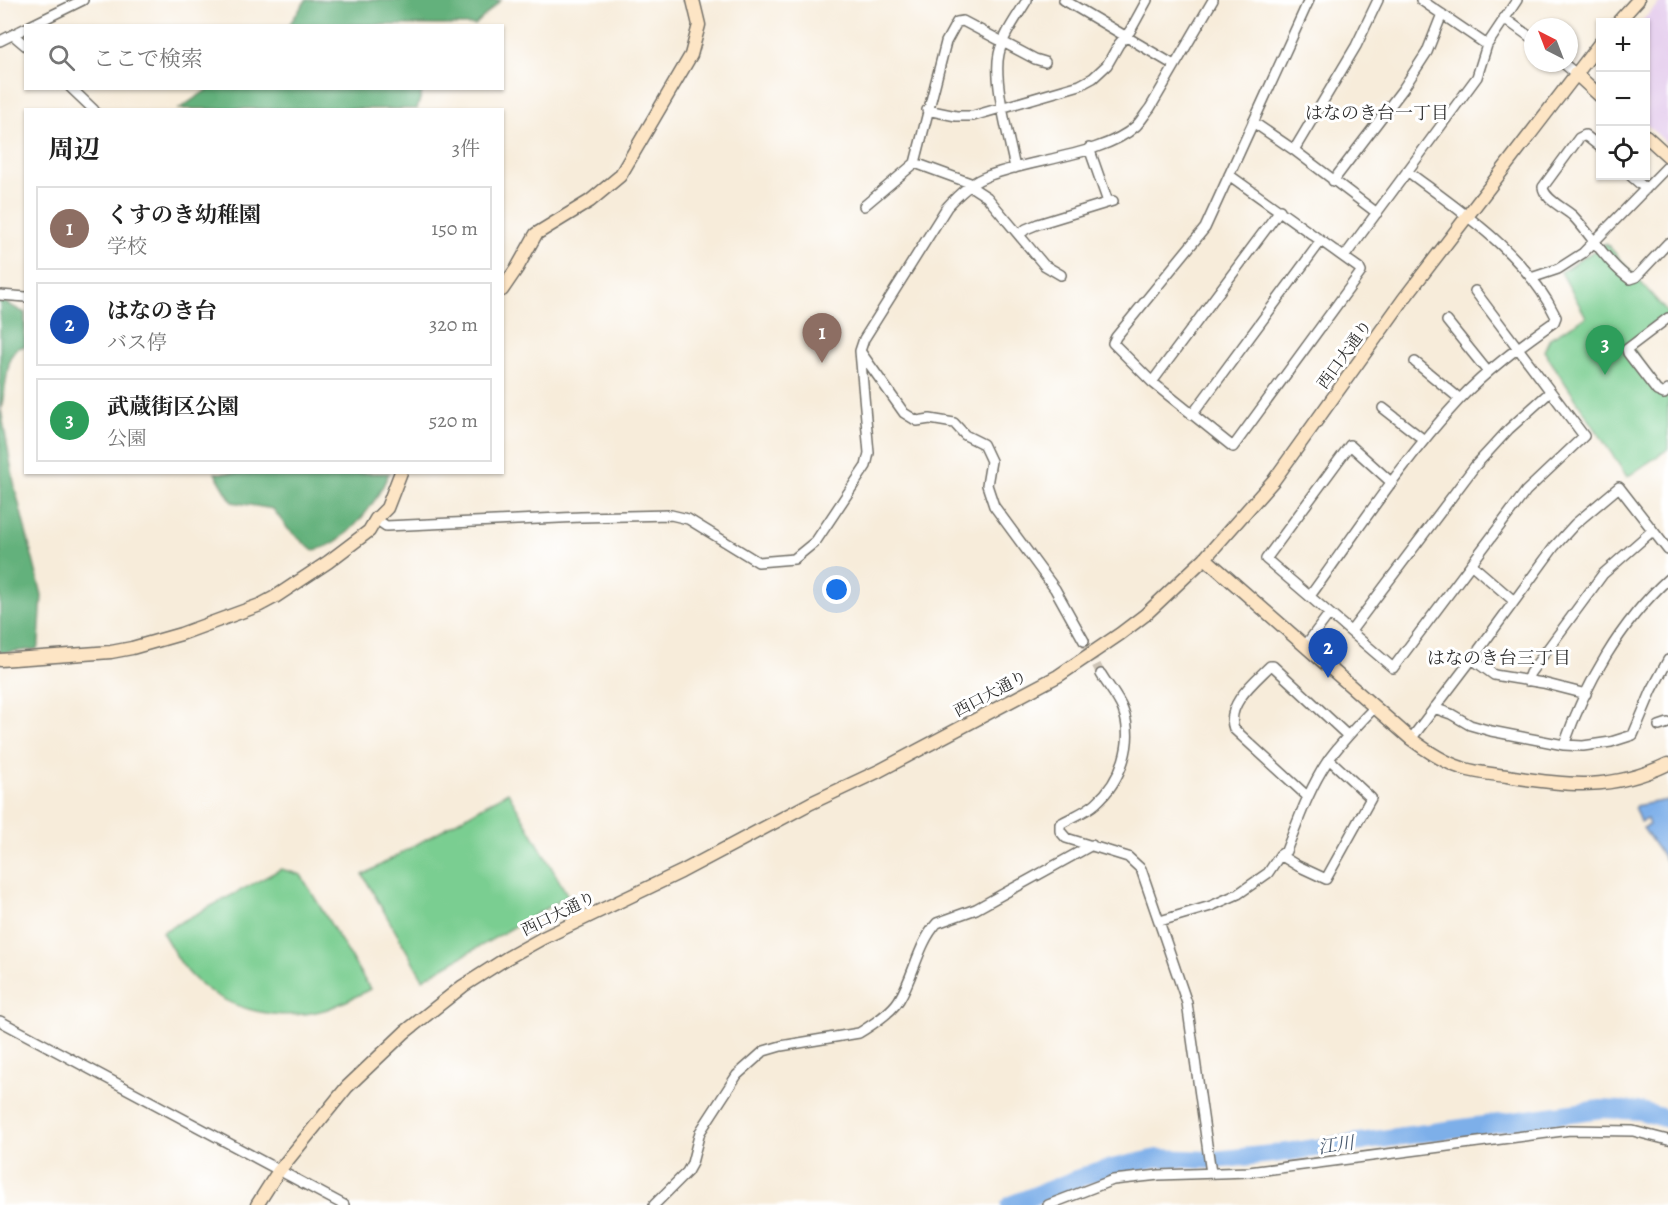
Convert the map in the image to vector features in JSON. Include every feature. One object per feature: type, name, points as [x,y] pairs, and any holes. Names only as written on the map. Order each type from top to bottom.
[{"type":"street","points":[[34,24],[83,0]]},
{"type":"street","points":[[504,287],[536,234],[590,201],[620,176],[691,55],[699,25],[693,0]]},
{"type":"street","points":[[1015,168],[997,70],[1003,41],[1027,0]]},
{"type":"street","points":[[1064,0],[1174,65]]},
{"type":"street","points":[[927,110],[964,117],[1087,82],[1107,65],[1119,44],[1127,36],[1147,0]]},
{"type":"street","points":[[376,519],[386,526],[671,515],[688,519],[758,562],[794,559],[816,541],[866,466],[869,453],[860,351],[864,339],[947,207],[970,186],[984,177],[1089,148],[1117,138],[1138,124],[1213,0]]},
{"type":"street","points":[[1229,175],[1359,268],[1361,272],[1233,447],[1152,382],[1113,343],[1205,228],[1229,175],[1253,122],[1309,0]]},
{"type":"street","points":[[1294,150],[1356,46],[1378,0]]},
{"type":"street","points":[[1421,0],[1487,45]]},
{"type":"street","points":[[1344,257],[1477,77],[1487,45],[1517,0]]},
{"type":"street","points":[[1622,18],[1638,0]]},
{"type":"street","points":[[1334,181],[1427,52],[1442,14]]},
{"type":"street","points":[[1504,18],[1524,32]]},
{"type":"street","points":[[864,206],[915,163],[946,42],[957,22],[963,21],[1045,62]]},
{"type":"street","points":[[0,41],[24,29]]},
{"type":"street","points":[[13,35],[24,44]]},
{"type":"street","name":"西口大通り","points":[[256,1205],[278,1172],[327,1110],[371,1062],[463,986],[543,938],[681,872],[1058,676],[1145,615],[1205,558],[1274,480],[1403,300],[1596,48]]},
{"type":"street","points":[[1575,73],[1596,92]]},
{"type":"street","points":[[73,90],[92,108]]},
{"type":"street","points":[[1253,122],[1377,213]]},
{"type":"street","points":[[1596,143],[1585,135],[1580,138],[1543,188],[1546,195],[1572,216],[1630,279],[1636,277],[1668,243]]},
{"type":"street","points":[[1650,140],[1668,156]]},
{"type":"street","points":[[1019,235],[1038,224],[1111,201],[1089,148]]},
{"type":"street","points":[[915,163],[970,183],[970,186],[987,197],[1044,265],[1061,275]]},
{"type":"street","points":[[1532,278],[1558,269],[1583,253],[1593,240],[1668,166]]},
{"type":"street","points":[[1310,596],[1424,440],[1460,399],[1517,348],[1554,322],[1556,317],[1532,278],[1496,240],[1407,171]]},
{"type":"street","points":[[1636,180],[1646,189]]},
{"type":"street","points":[[1152,382],[1280,210]]},
{"type":"street","points":[[1192,415],[1321,241]]},
{"type":"street","points":[[1392,483],[1350,445],[1266,558],[1393,668],[1526,491],[1584,436],[1475,291]]},
{"type":"street","points":[[0,295],[24,297]]},
{"type":"street","points":[[1668,318],[1627,349],[1657,391],[1664,393],[1668,390]]},
{"type":"street","points":[[1448,321],[1488,372]]},
{"type":"street","points":[[860,351],[904,413],[917,421],[930,419],[954,423],[965,435],[983,444],[991,461],[987,485],[994,506],[1055,588],[1084,641]]},
{"type":"street","points":[[1415,362],[1460,399]]},
{"type":"street","points":[[1351,631],[1474,466],[1509,429],[1550,392]]},
{"type":"street","points":[[1383,408],[1424,440]]},
{"type":"street","points":[[0,660],[111,652],[132,648],[151,644],[248,610],[275,597],[328,562],[369,531],[376,519],[387,508],[400,474]]},
{"type":"street","points":[[1411,739],[1554,547],[1575,524],[1619,487],[1668,550]]},
{"type":"street","points":[[1527,681],[1530,672],[1603,574],[1652,531]]},
{"type":"street","points":[[1205,558],[1411,739],[1431,753],[1464,769],[1557,784],[1593,785],[1643,775],[1668,764]]},
{"type":"street","points":[[1471,564],[1514,601]]},
{"type":"street","points":[[1564,745],[1586,694],[1617,640],[1668,579]]},
{"type":"street","points":[[1305,646],[1329,614]]},
{"type":"street","points":[[1472,659],[1494,675],[1586,694]]},
{"type":"street","points":[[1434,708],[1451,714],[1470,725],[1491,731],[1564,745],[1583,746],[1611,741],[1633,735],[1652,690],[1668,660]]},
{"type":"street","points":[[1308,797],[1234,729],[1231,723],[1233,713],[1246,690],[1270,666],[1273,666],[1348,736]]},
{"type":"street","points":[[1101,674],[1124,712],[1127,736],[1126,754],[1108,790],[1096,803],[1060,824],[1060,831],[1066,838],[1128,857],[1141,869],[1187,1003],[1211,1173]]},
{"type":"street","points":[[1160,921],[1211,906],[1238,894],[1268,873],[1280,855],[1286,852],[1308,797],[1329,759],[1374,708]]},
{"type":"street","points":[[1280,855],[1326,879],[1371,798],[1329,759]]},
{"type":"street","points":[[654,1205],[687,1172],[692,1163],[700,1132],[737,1075],[764,1051],[859,1033],[870,1027],[898,1001],[921,950],[937,922],[976,909],[1092,845]]},
{"type":"street","points":[[0,1021],[278,1172],[344,1205]]},
{"type":"street","points":[[1048,1205],[1113,1180],[1260,1171],[1570,1130],[1633,1131],[1668,1140]]},
{"type":"shaded area","points":[[1662,0],[1668,0],[1668,144],[1650,128],[1650,18],[1645,18]]},
{"type":"green space","points":[[306,0],[501,0],[476,24],[290,24]]},
{"type":"green space","points":[[207,90],[423,90],[417,108],[180,108]]},
{"type":"green space","points":[[1606,243],[1667,312],[1668,317],[1630,344],[1668,398],[1668,449],[1627,477],[1544,351],[1550,338],[1586,317],[1561,272]]},
{"type":"green space","points":[[0,300],[24,312],[24,346],[16,349],[10,358],[1,410],[15,488],[42,595],[37,649],[0,653]]},
{"type":"green space","points":[[216,474],[389,474],[368,510],[348,532],[324,547],[312,550],[288,529],[273,509],[232,502]]},
{"type":"green space","points":[[508,792],[568,896],[423,979],[363,875]]},
{"type":"green space","points":[[281,869],[301,875],[370,989],[324,1010],[291,1015],[274,1014],[240,1007],[225,1000],[197,981],[182,964],[162,932]]},
{"type":"water","points":[[1668,800],[1668,864],[1643,828],[1649,825],[1647,819],[1640,822],[1635,806]]},
{"type":"waterway","name":"江川","points":[[1010,1205],[1098,1171],[1157,1158],[1214,1160],[1272,1154],[1601,1109],[1640,1111],[1668,1119]]},
{"type":"tunnel","points":[[1084,641],[1101,674]]},
{"type":"place","name":"くすのき幼稚園","points":[[822,363]]},
{"type":"place","name":"武蔵街区公園","points":[[1605,375]]},
{"type":"place","name":"はなのき台","points":[[1328,678]]},
{"type":"district","name":"はなのき台一丁目","points":[[1377,113]]},
{"type":"district","name":"はなのき台三丁目","points":[[1499,658]]}]
